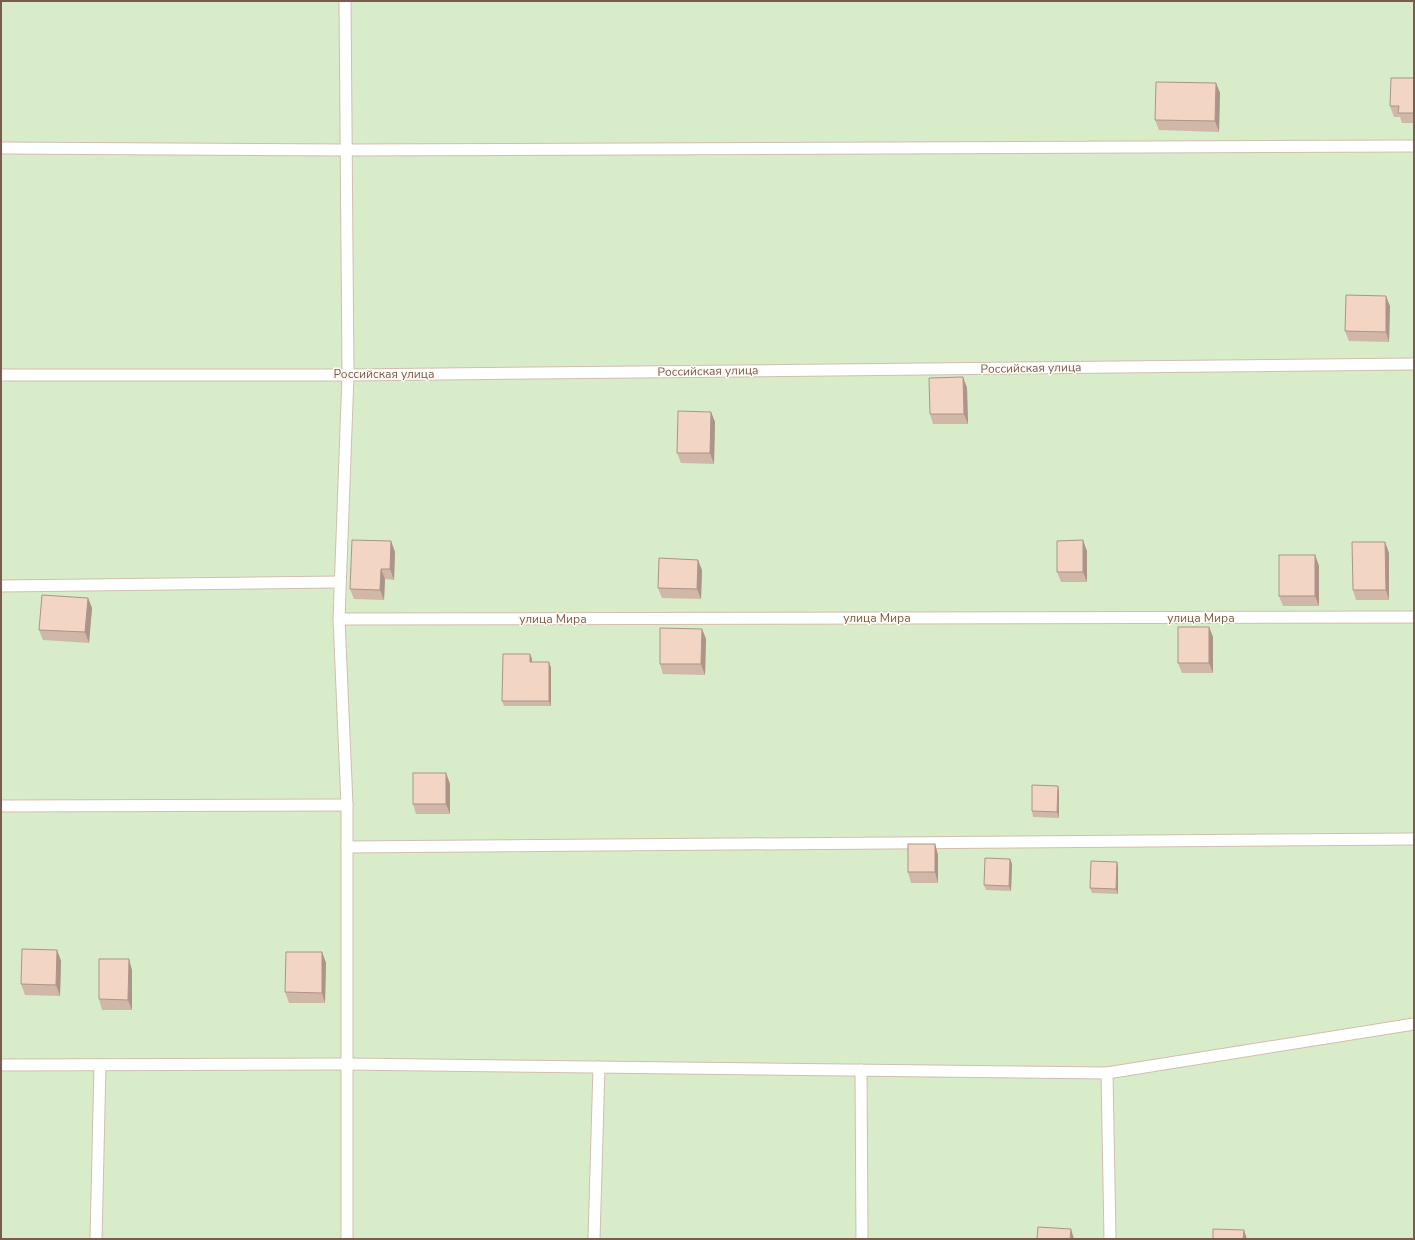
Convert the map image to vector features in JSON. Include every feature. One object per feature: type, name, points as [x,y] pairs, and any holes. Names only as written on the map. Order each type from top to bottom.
[{"type":"lane","points":[[345,1],[348,375],[339,619],[347,805],[347,1239]]},
{"type":"lane","points":[[1,148],[346,150],[1414,146]]},
{"type":"lane","name":"Российская улица","points":[[1,375],[348,375],[1414,364]]},
{"type":"lane","points":[[1,586],[340,582]]},
{"type":"lane","name":"улица Мира","points":[[339,619],[1414,617]]},
{"type":"lane","points":[[1,806],[347,805]]},
{"type":"lane","points":[[347,847],[1414,839]]},
{"type":"lane","points":[[1,1065],[346,1064],[1107,1073],[1414,1024]]},
{"type":"lane","points":[[96,1239],[100,1064]]},
{"type":"lane","points":[[594,1239],[599,1067]]},
{"type":"lane","points":[[861,1070],[862,1239]]},
{"type":"lane","points":[[1107,1073],[1110,1239]]},
{"type":"green space","points":[[1,1],[1414,1],[1414,1239],[1,1239]]},
{"type":"building","points":[[1391,78],[1414,78],[1414,113],[1398,113],[1399,106],[1390,106]]},
{"type":"building","points":[[1156,82],[1216,83],[1215,121],[1155,120]]},
{"type":"building","points":[[1346,295],[1386,296],[1386,332],[1345,331]]},
{"type":"building","points":[[963,377],[964,414],[930,414],[929,378]]},
{"type":"building","points":[[678,411],[711,412],[710,453],[677,453]]},
{"type":"building","points":[[352,540],[391,541],[390,569],[381,569],[380,590],[350,589]]},
{"type":"building","points":[[1083,540],[1083,572],[1057,572],[1057,541]]},
{"type":"building","points":[[1352,542],[1385,542],[1386,590],[1353,590]]},
{"type":"building","points":[[1279,555],[1315,555],[1315,596],[1279,596]]},
{"type":"building","points":[[659,558],[698,560],[697,589],[658,588]]},
{"type":"building","points":[[42,595],[88,598],[85,632],[39,630]]},
{"type":"building","points":[[1178,627],[1209,627],[1209,663],[1178,663]]},
{"type":"building","points":[[660,628],[702,629],[701,664],[660,664]]},
{"type":"building","points":[[503,654],[530,654],[530,662],[549,662],[549,701],[502,701]]},
{"type":"building","points":[[413,773],[446,773],[446,804],[413,804]]},
{"type":"building","points":[[1032,785],[1058,786],[1057,812],[1032,811]]},
{"type":"building","points":[[908,844],[935,844],[935,872],[908,872]]},
{"type":"building","points":[[985,858],[1010,859],[1009,886],[984,885]]},
{"type":"building","points":[[1091,861],[1117,862],[1116,889],[1090,888]]},
{"type":"building","points":[[22,949],[57,950],[56,985],[21,984]]},
{"type":"building","points":[[286,952],[322,952],[322,993],[285,992]]},
{"type":"building","points":[[99,959],[129,959],[128,1000],[99,999]]},
{"type":"building","points":[[1038,1227],[1071,1229],[1070,1239],[1037,1239]]},
{"type":"building","points":[[1213,1229],[1244,1230],[1243,1239],[1213,1239]]}]
